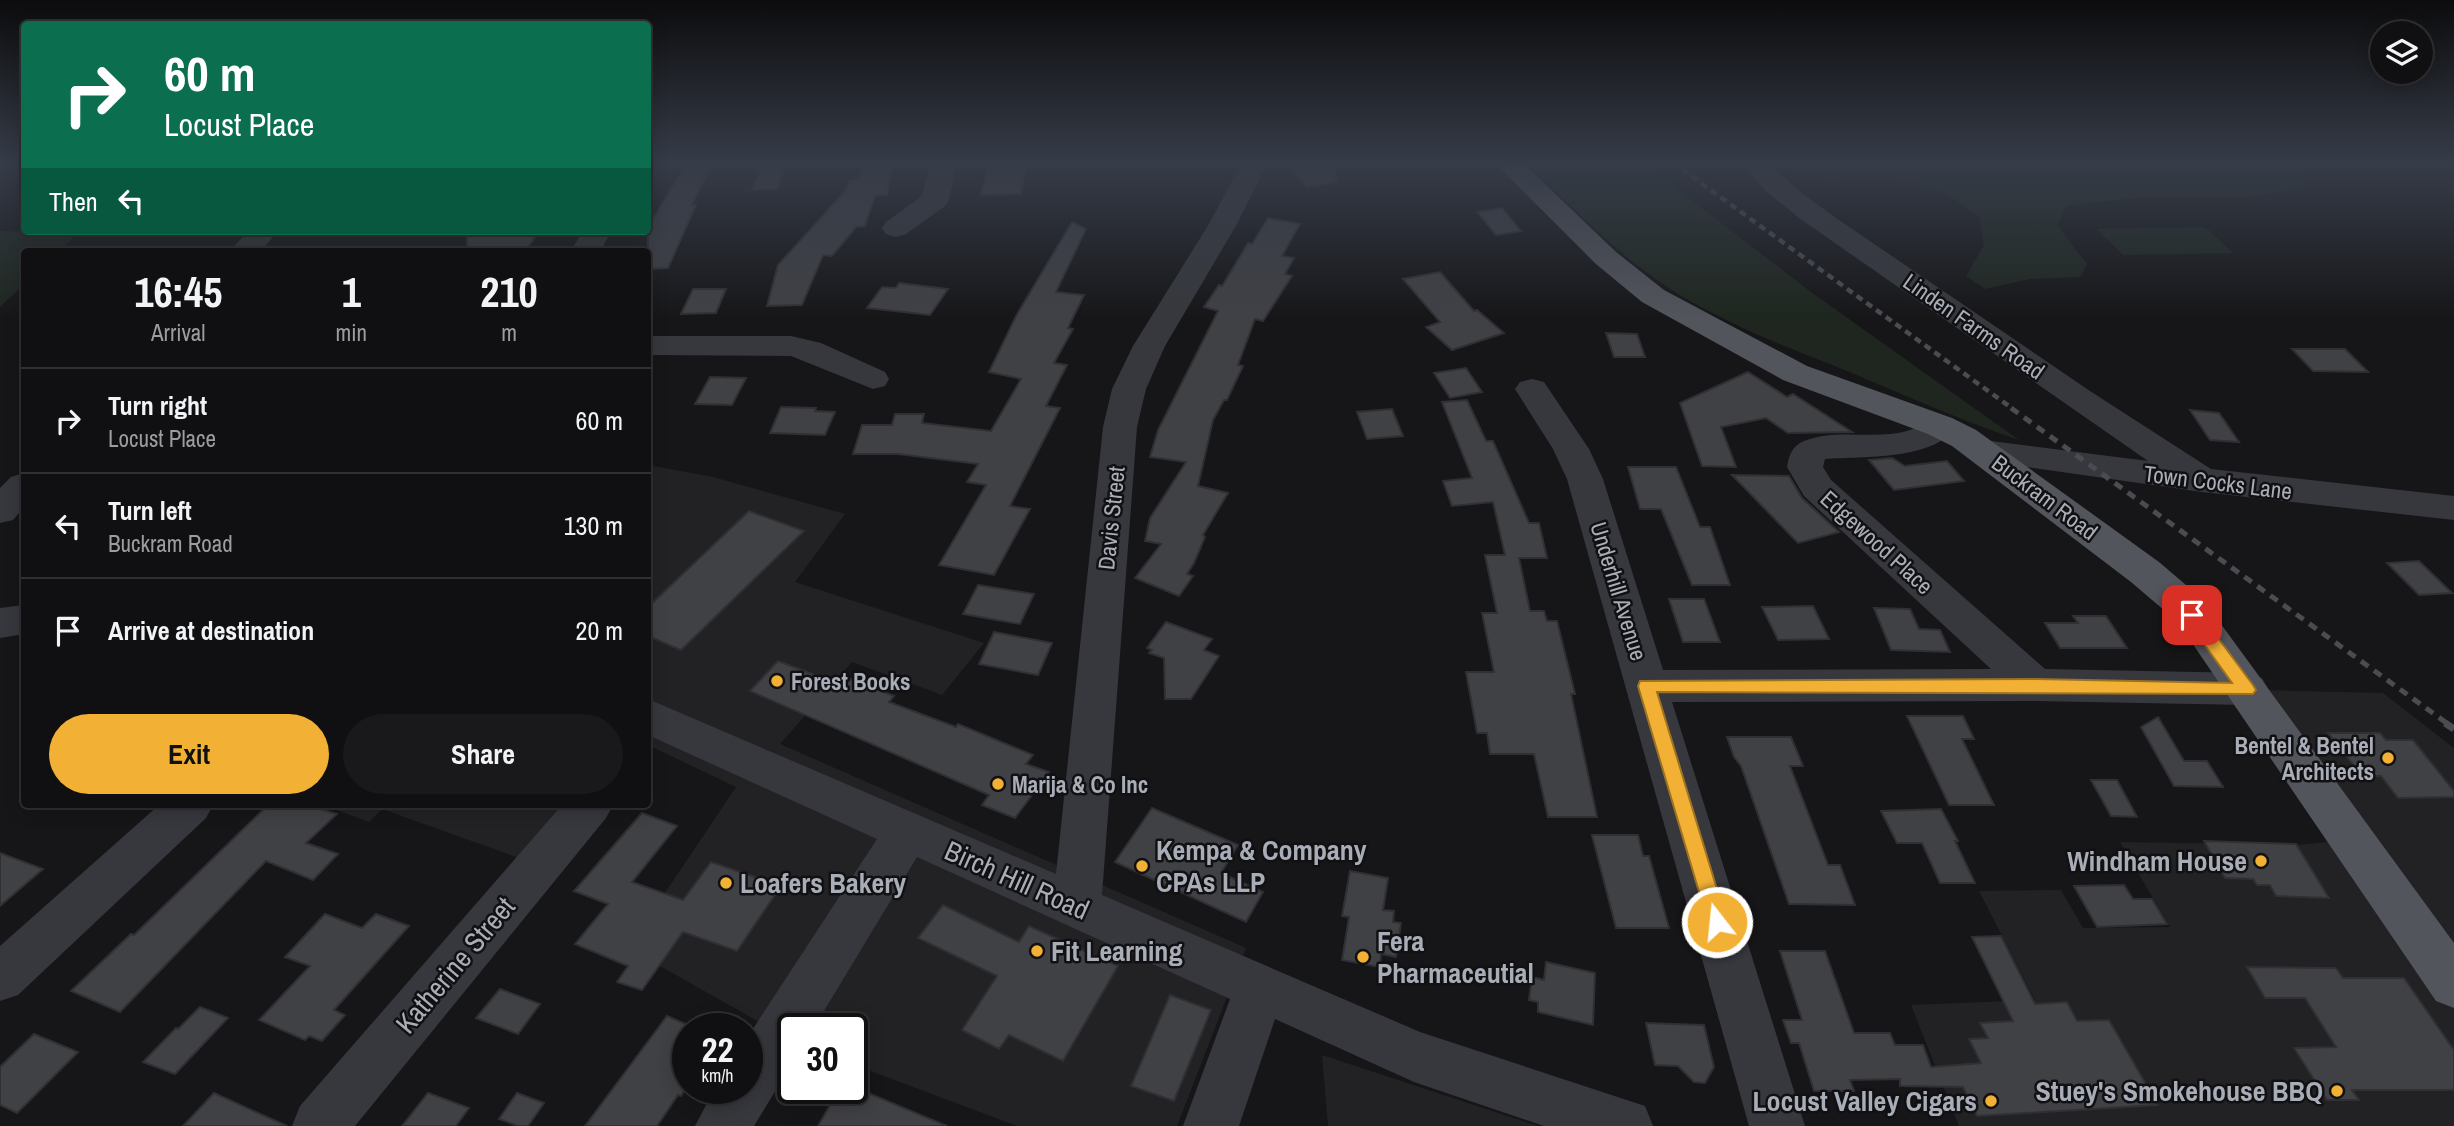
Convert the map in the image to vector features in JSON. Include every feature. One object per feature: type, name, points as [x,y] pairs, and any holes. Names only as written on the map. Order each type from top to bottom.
[{"type":"main road","name":"Buckram Road","points":[[1561,215],[1606,258],[1653,296],[1795,373],[1940,426],[1983,451],[2145,572],[2179,601],[2204,630],[2454,984]]},
{"type":"street","points":[[897,228],[915,215]]},
{"type":"street","name":"Davis Street","points":[[1077,907],[1111,513],[1123,414],[1129,389],[1149,346],[1228,215]]},
{"type":"street","name":"Linden Farms Road","points":[[1814,215],[2109,421],[2202,480]]},
{"type":"street","points":[[248,248],[260,235]]},
{"type":"street","points":[[651,346],[791,346],[810,350],[873,379]]},
{"type":"street","name":"Underhill Avenue","points":[[1532,389],[1571,449],[1585,479],[1777,1126]]},
{"type":"street","name":"Edgewood Place","points":[[1940,426],[1920,439],[1907,442],[1816,449],[1807,455],[1805,467],[1817,488],[2035,685]]},
{"type":"street","name":"Town Cocks Lane","points":[[1983,451],[2202,480],[2454,508]]},
{"type":"street","points":[[0,511],[21,488]]},
{"type":"street","points":[[0,622],[21,620]]},
{"type":"street","points":[[1647,686],[2035,685],[2247,690]]},
{"type":"street","name":"Birch Hill Road","points":[[652,725],[907,832],[1547,1113],[1625,1126]]},
{"type":"street","points":[[0,978],[187,808]]},
{"type":"street","name":"Katherine Street","points":[[320,1126],[587,808]]},
{"type":"street","points":[[763,1062],[907,832]]},
{"type":"street","points":[[1211,1126],[1260,988]]},
{"type":"street","points":[[723,1126],[737,1104]]},
{"type":"shaded area","points":[[1580,215],[1710,215],[1811,292],[2019,440],[1782,345],[1698,306],[1637,265]]},
{"type":"shaded area","points":[[1976,215],[2063,215],[2057,225],[2087,264],[2080,277],[2030,279],[1985,289],[1966,276],[1984,245],[1979,217]]},
{"type":"shaded area","points":[[2205,227],[2233,253],[2123,255],[2097,229]]},
{"type":"shaded area","points":[[0,231],[21,232],[21,235],[76,235],[62,248],[21,248],[21,287],[0,307]]},
{"type":"shaded area","points":[[651,466],[713,477],[845,514],[795,582],[984,643],[942,695],[852,662],[780,744],[1246,948],[1177,1126],[1017,1126],[868,1070],[868,1013],[777,1013],[777,1032],[763,1024],[763,1013],[743,1013],[628,948],[736,787],[651,746]]},
{"type":"shaded area","points":[[2259,690],[2383,693],[2454,748],[2454,1126],[1959,1126],[1911,1005],[2035,1000],[1979,891],[2061,890],[2083,928],[2170,927],[2120,842],[2296,845],[2372,838]]},
{"type":"shaded area","points":[[331,808],[563,808],[519,858],[382,809],[369,822]]},
{"type":"shaded area","points":[[1322,1055],[1538,1126],[1328,1126]]},
{"type":"building","points":[[655,215],[692,215],[668,268],[651,269],[648,235],[651,235],[651,222]]},
{"type":"building","points":[[824,215],[869,215],[865,226],[856,227],[832,256],[823,255],[802,305],[767,306],[778,265]]},
{"type":"building","points":[[1479,215],[1507,215],[1521,231],[1496,235]]},
{"type":"building","points":[[1268,218],[1300,224],[1282,256],[1294,258],[1285,274],[1292,276],[1263,321],[1255,319],[1238,365],[1243,366],[1227,400],[1224,400],[1213,420],[1198,486],[1228,493],[1203,535],[1205,537],[1187,574],[1193,576],[1179,596],[1135,578],[1161,544],[1145,541],[1150,518],[1186,462],[1150,457],[1158,430],[1218,311],[1204,307],[1219,285],[1222,286],[1248,243],[1252,244]]},
{"type":"building","points":[[1072,222],[1086,229],[1056,292],[1084,295],[1068,328],[1073,329],[1054,363],[1067,365],[1046,406],[1060,408],[1010,506],[1030,509],[994,575],[939,565],[986,485],[967,482],[978,464],[898,454],[853,454],[862,425],[892,425],[895,414],[924,414],[922,423],[991,431],[1021,379],[989,372],[1016,316]]},
{"type":"building","points":[[467,235],[536,235],[528,248],[467,248]]},
{"type":"building","points":[[1440,272],[1474,311],[1477,310],[1504,333],[1452,350],[1426,327],[1440,322],[1403,279]]},
{"type":"building","points":[[899,283],[948,289],[930,315],[867,308],[882,287],[896,288]]},
{"type":"building","points":[[693,289],[726,289],[716,313],[681,314]]},
{"type":"building","points":[[1606,333],[1637,334],[1645,357],[1614,357]]},
{"type":"building","points":[[2292,349],[2345,349],[2368,372],[2313,371]]},
{"type":"building","points":[[1466,368],[1482,392],[1450,398],[1434,373]]},
{"type":"building","points":[[1748,372],[1787,397],[1793,394],[1852,432],[1788,433],[1766,418],[1721,427],[1736,467],[1702,466],[1680,403]]},
{"type":"building","points":[[710,377],[746,378],[732,405],[695,404]]},
{"type":"building","points":[[1467,400],[1486,441],[1493,441],[1529,523],[1539,523],[1547,558],[1519,558],[1530,611],[1544,611],[1547,621],[1557,621],[1575,694],[1571,694],[1597,817],[1548,817],[1534,754],[1490,754],[1487,733],[1477,733],[1466,672],[1494,672],[1482,613],[1497,613],[1485,555],[1505,555],[1493,502],[1452,506],[1443,481],[1472,478],[1442,402]]},
{"type":"building","points":[[781,407],[816,408],[815,411],[835,412],[825,435],[770,433]]},
{"type":"building","points":[[1392,409],[1403,436],[1367,439],[1357,412]]},
{"type":"building","points":[[2190,410],[2219,413],[2239,442],[2210,440]]},
{"type":"building","points":[[1892,458],[1905,466],[1947,461],[1964,481],[1894,490],[1869,460]]},
{"type":"building","points":[[1628,467],[1676,467],[1700,527],[1710,527],[1730,585],[1692,585],[1661,509],[1640,509]]},
{"type":"building","points":[[1732,475],[1789,476],[1802,498],[1839,532],[1798,543]]},
{"type":"building","points":[[749,511],[804,531],[681,650],[651,637],[651,604]]},
{"type":"building","points":[[2419,561],[2452,593],[2419,595],[2387,563]]},
{"type":"building","points":[[978,585],[1034,594],[1020,624],[963,614]]},
{"type":"building","points":[[1669,599],[1704,599],[1720,642],[1683,642]]},
{"type":"building","points":[[1813,606],[1829,639],[1778,640],[1762,607]]},
{"type":"building","points":[[1874,608],[1910,609],[1919,629],[1940,630],[1950,652],[1891,650]]},
{"type":"building","points":[[2073,616],[2106,616],[2127,648],[2060,648],[2045,623],[2078,623]]},
{"type":"building","points":[[1166,622],[1212,639],[1204,650],[1219,656],[1191,699],[1165,699],[1164,658],[1149,653],[1152,650],[1147,648]]},
{"type":"building","points":[[994,632],[1052,643],[1038,675],[979,664]]},
{"type":"building","points":[[778,661],[839,684],[845,677],[894,696],[889,702],[956,727],[958,724],[1033,755],[1026,764],[1049,772],[1015,818],[982,805],[989,795],[750,691]]},
{"type":"building","points":[[1907,716],[1963,716],[1974,739],[1962,739],[1994,805],[1949,805]]},
{"type":"building","points":[[2158,717],[2184,761],[2207,761],[2223,787],[2174,786],[2141,727]]},
{"type":"building","name":"Bentel & Bentel Architects","points":[[2328,733],[2380,733],[2386,740],[2413,740],[2454,791],[2454,797],[2398,798],[2381,776],[2362,776]]},
{"type":"building","points":[[1727,737],[1791,737],[1803,766],[1790,766],[1828,865],[1840,865],[1855,905],[1789,904],[1741,766],[1734,757]]},
{"type":"building","points":[[2091,780],[2117,780],[2137,817],[2111,816]]},
{"type":"building","points":[[265,808],[317,808],[337,814],[306,843],[338,854],[313,880],[266,861],[120,1012],[71,991],[131,934],[134,935]]},
{"type":"building","points":[[1152,808],[1238,845],[1221,873],[1263,892],[1246,922],[1115,862]]},
{"type":"building","points":[[1941,809],[1975,883],[1940,883],[1922,843],[1897,843],[1881,811]]},
{"type":"building","points":[[642,813],[677,826],[632,882],[683,900],[711,862],[781,886],[737,951],[683,932],[642,990],[617,982],[628,966],[575,944],[608,904],[574,891]]},
{"type":"building","points":[[1592,835],[1638,835],[1643,856],[1649,856],[1669,928],[1616,928]]},
{"type":"building","name":"Windham House","points":[[2204,841],[2296,844],[2329,898],[2276,896],[2270,885],[2257,885],[2253,879],[2225,878]]},
{"type":"building","points":[[0,853],[43,869],[0,906]]},
{"type":"building","points":[[1350,871],[1388,878],[1383,910],[1394,911],[1393,922],[1401,923],[1396,957],[1381,954],[1380,967],[1342,960],[1349,917],[1342,916]]},
{"type":"building","points":[[2124,885],[2133,899],[2152,899],[2167,924],[2097,927],[2074,886]]},
{"type":"building","points":[[943,905],[1019,942],[1029,926],[1118,966],[1063,1061],[1009,1035],[999,1049],[962,1030],[997,976],[918,938]]},
{"type":"building","points":[[325,914],[362,928],[376,914],[409,926],[334,1010],[345,1015],[322,1041],[309,1036],[305,1040],[259,1020],[310,966],[285,957]]},
{"type":"building","points":[[2001,936],[2035,1004],[2067,1002],[2077,1021],[2109,1020],[2158,1105],[1977,1116],[1963,1087],[1900,1086],[1900,1079],[1850,1080],[1854,1091],[1814,1091],[1799,1043],[1791,1043],[1783,1020],[1802,1020],[1780,951],[1825,951],[1854,1033],[1890,1033],[1895,1045],[1923,1045],[1931,1067],[1981,1063],[1969,1039],[1988,1038],[1980,1023],[2013,1021],[1972,937]]},
{"type":"building","points":[[1546,962],[1595,973],[1593,1025],[1538,1012],[1538,1002],[1529,1000],[1532,977],[1544,980]]},
{"type":"building","points":[[2247,967],[2336,968],[2343,978],[2404,978],[2454,1050],[2454,1090],[2352,1090],[2359,1100],[2327,1100],[2294,1048],[2336,1047],[2305,998],[2265,998]]},
{"type":"building","points":[[500,989],[540,1004],[518,1034],[476,1018]]},
{"type":"building","points":[[1170,995],[1211,1010],[1174,1101],[1131,1086]]},
{"type":"building","points":[[200,1007],[228,1018],[175,1074],[143,1062],[176,1028]]},
{"type":"building","points":[[667,1016],[672,1018],[672,1104],[657,1126],[585,1126]]},
{"type":"building","points":[[1646,1023],[1704,1025],[1714,1067],[1705,1083],[1694,1082],[1678,1066],[1655,1065]]},
{"type":"building","points":[[34,1034],[78,1052],[17,1113],[0,1105],[0,1067]]},
{"type":"building","points":[[214,1093],[287,1126],[183,1126]]},
{"type":"building","points":[[428,1093],[469,1108],[456,1126],[402,1126]]},
{"type":"building","points":[[517,1093],[544,1103],[528,1126],[518,1126],[499,1119]]},
{"type":"building","points":[[868,1093],[947,1126],[818,1126],[831,1104],[868,1104]]},
{"type":"railway","points":[[1745,215],[2013,409]]},
{"type":"railway","points":[[2011,408],[2448,724]]},
{"type":"railway","points":[[2445,723],[2454,729]]},
{"type":"place","name":"Forest Books","points":[[777,681]]},
{"type":"place","name":"Bentel & Bentel Architects","points":[[2388,758]]},
{"type":"place","name":"Marija & Co Inc","points":[[998,784]]},
{"type":"place","name":"Windham House","points":[[2261,861]]},
{"type":"place","name":"Kempa & Company CPAs LLP","points":[[1142,866]]},
{"type":"place","name":"Loafers Bakery","points":[[726,883]]},
{"type":"place","name":"Fit Learning","points":[[1037,951]]},
{"type":"place","name":"Fera Pharmaceutial","points":[[1363,957]]},
{"type":"place","name":"Stuey's Smokehouse BBQ","points":[[2337,1091]]},
{"type":"place","name":"Locust Valley Cigars","points":[[1991,1101]]},
{"type":"route","points":[[1717,922],[1647,686],[2035,685],[2247,690],[2192,615]]}]
